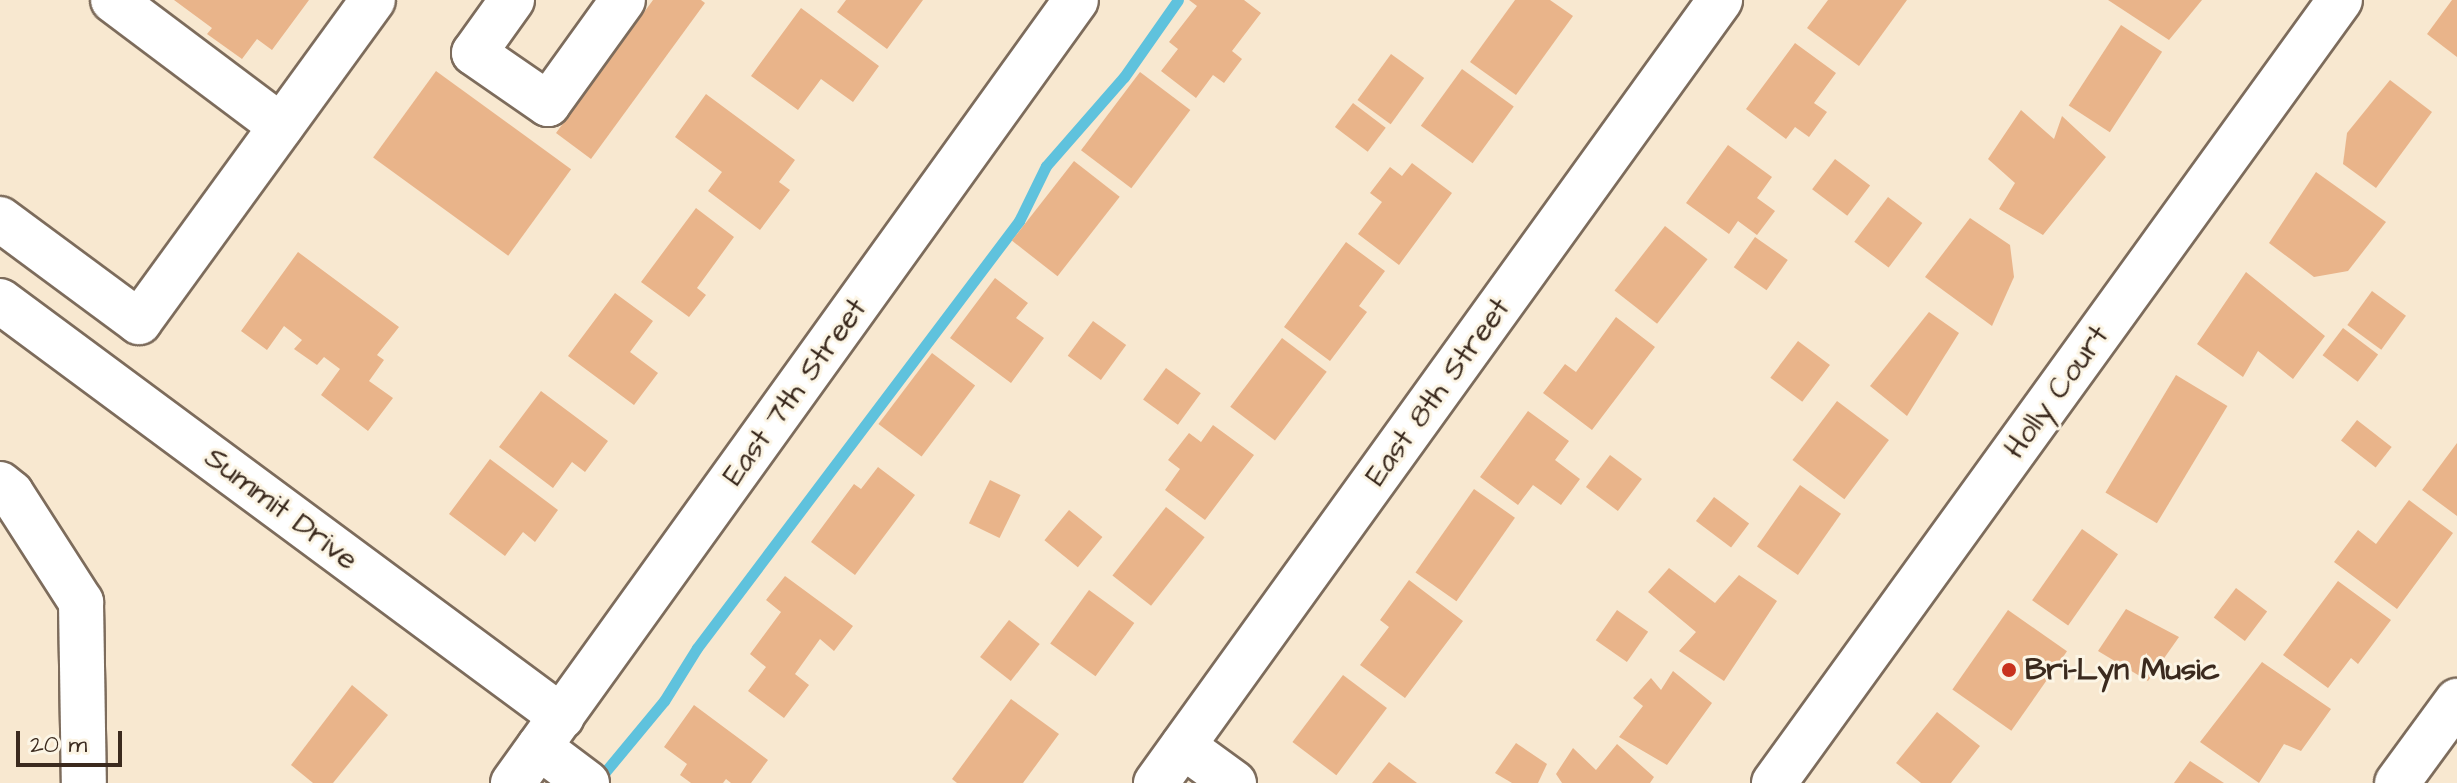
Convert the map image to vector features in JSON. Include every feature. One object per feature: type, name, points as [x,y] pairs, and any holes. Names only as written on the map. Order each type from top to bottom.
[{"type":"street","points":[[113,0],[281,126]]},
{"type":"street","points":[[101,376],[373,0]]},
{"type":"street","points":[[512,0],[474,53],[548,104],[623,0]]},
{"type":"street","name":"East 7th Street","points":[[513,783],[1076,0]]},
{"type":"street","name":"East 8th Street","points":[[1156,783],[1720,0]]},
{"type":"street","name":"Holly Court","points":[[1774,783],[2340,0]]},
{"type":"street","points":[[0,219],[139,322]]},
{"type":"street","name":"Summit Drive","points":[[0,301],[101,376],[550,732],[587,783]]},
{"type":"street","points":[[0,484],[11,493],[81,602],[84,783]]},
{"type":"street","points":[[2397,783],[2457,701]]},
{"type":"street","points":[[1183,746],[1234,783]]},
{"type":"building","points":[[174,0],[309,0],[272,50],[257,39],[242,59],[207,34],[212,28]]},
{"type":"building","points":[[653,0],[701,0],[705,3],[591,159],[556,133]]},
{"type":"building","points":[[846,0],[923,0],[887,49],[837,12]]},
{"type":"building","points":[[1189,0],[1244,0],[1261,13],[1232,51],[1242,59],[1224,83],[1213,75],[1196,98],[1161,71],[1178,49],[1169,42],[1197,6]]},
{"type":"building","points":[[1515,0],[1550,0],[1573,16],[1516,95],[1470,62]]},
{"type":"building","points":[[1828,0],[1907,0],[1859,66],[1807,28]]},
{"type":"building","points":[[2108,0],[2202,0],[2169,40]]},
{"type":"building","points":[[2452,0],[2457,0],[2457,57],[2427,34]]},
{"type":"building","points":[[801,8],[879,66],[853,102],[821,79],[798,110],[751,76]]},
{"type":"building","points":[[2121,25],[2162,52],[2110,132],[2069,106]]},
{"type":"building","points":[[1795,43],[1836,73],[1814,103],[1827,112],[1809,137],[1795,127],[1786,139],[1746,109]]},
{"type":"building","points":[[1391,54],[1424,78],[1391,124],[1357,100]]},
{"type":"building","points":[[1462,69],[1514,107],[1473,163],[1421,126]]},
{"type":"building","points":[[436,71],[571,169],[508,256],[373,158]]},
{"type":"building","points":[[1140,72],[1190,110],[1131,188],[1081,150]]},
{"type":"building","points":[[2390,80],[2432,112],[2376,188],[2343,164],[2347,133]]},
{"type":"building","points":[[706,94],[795,160],[779,182],[790,190],[760,230],[708,191],[722,172],[675,137]]},
{"type":"building","points":[[1353,103],[1386,128],[1368,152],[1335,127]]},
{"type":"building","points":[[2021,110],[2054,139],[2062,116],[2106,157],[2043,235],[1999,209],[2015,183],[1988,159]]},
{"type":"building","points":[[1728,145],[1772,177],[1757,198],[1775,211],[1757,235],[1738,221],[1729,234],[1686,203]]},
{"type":"building","points":[[1835,159],[1870,185],[1847,216],[1812,189]]},
{"type":"building","points":[[1074,161],[1120,197],[1058,276],[1012,241]]},
{"type":"building","points":[[1412,163],[1452,193],[1399,265],[1358,234],[1382,202],[1370,193],[1390,167],[1402,176]]},
{"type":"building","points":[[2316,172],[2386,222],[2348,271],[2314,277],[2269,243]]},
{"type":"building","points":[[1888,197],[1922,223],[1889,268],[1854,242]]},
{"type":"building","points":[[696,208],[734,237],[697,288],[706,295],[689,317],[641,282]]},
{"type":"building","points":[[1970,218],[2010,245],[2014,277],[1992,326],[1925,277]]},
{"type":"building","points":[[1665,226],[1708,259],[1657,324],[1615,291]]},
{"type":"building","points":[[1755,237],[1788,260],[1767,290],[1734,267]]},
{"type":"building","points":[[1346,242],[1385,271],[1359,306],[1367,312],[1330,361],[1284,327]]},
{"type":"building","points":[[298,252],[399,327],[377,355],[384,360],[369,381],[393,398],[368,431],[321,395],[340,369],[324,357],[317,365],[294,349],[302,340],[284,326],[267,350],[241,331]]},
{"type":"building","points":[[2246,272],[2325,336],[2293,379],[2258,351],[2243,377],[2197,344]]},
{"type":"building","points":[[995,278],[1028,303],[1016,318],[1044,338],[1011,383],[950,338]]},
{"type":"building","points":[[2372,291],[2406,316],[2381,350],[2347,325]]},
{"type":"building","points":[[615,293],[653,321],[630,352],[658,373],[634,405],[568,356]]},
{"type":"building","points":[[1929,312],[1959,333],[1907,416],[1870,386]]},
{"type":"building","points":[[1616,317],[1655,347],[1592,430],[1543,393],[1565,364],[1576,372]]},
{"type":"building","points":[[1093,321],[1126,345],[1101,380],[1068,356]]},
{"type":"building","points":[[2343,328],[2378,354],[2358,382],[2323,355]]},
{"type":"building","points":[[1282,338],[1327,372],[1275,440],[1230,407]]},
{"type":"building","points":[[1798,341],[1830,365],[1802,402],[1770,378]]},
{"type":"building","points":[[932,353],[975,385],[922,457],[878,424]]},
{"type":"building","points":[[1166,368],[1201,393],[1178,425],[1143,400]]},
{"type":"building","points":[[2176,375],[2227,406],[2157,523],[2105,492]]},
{"type":"building","points":[[541,391],[608,441],[585,472],[572,462],[553,488],[499,447]]},
{"type":"building","points":[[1837,401],[1889,440],[1844,499],[1792,460]]},
{"type":"building","points":[[1528,411],[1569,441],[1555,460],[1580,479],[1561,505],[1533,485],[1518,505],[1480,477]]},
{"type":"building","points":[[2357,420],[2392,447],[2376,468],[2341,440]]},
{"type":"building","points":[[1213,425],[1254,455],[1205,520],[1165,490],[1180,469],[1168,460],[1189,433],[1201,442]]},
{"type":"building","points":[[2457,443],[2457,516],[2422,490]]},
{"type":"building","points":[[1610,455],[1642,479],[1618,511],[1586,487]]},
{"type":"building","points":[[490,459],[558,510],[535,542],[523,532],[505,556],[449,514]]},
{"type":"building","points":[[878,467],[915,495],[855,575],[811,542],[854,484],[861,489]]},
{"type":"building","points":[[990,480],[1021,495],[1000,538],[969,523]]},
{"type":"building","points":[[1800,485],[1841,514],[1798,575],[1757,546]]},
{"type":"building","points":[[1474,489],[1515,518],[1456,601],[1415,573]]},
{"type":"building","points":[[1714,497],[1749,523],[1731,547],[1696,521]]},
{"type":"building","points":[[2409,500],[2453,533],[2397,609],[2334,562],[2358,530],[2376,544]]},
{"type":"building","points":[[1166,507],[1205,537],[1151,606],[1112,576]]},
{"type":"building","points":[[1069,510],[1102,537],[1078,567],[1044,540]]},
{"type":"building","points":[[2082,529],[2118,554],[2068,626],[2032,600]]},
{"type":"building","points":[[1669,568],[1715,603],[1739,575],[1777,601],[1724,681],[1679,651],[1696,632],[1648,592]]},
{"type":"building","points":[[785,576],[853,626],[834,651],[820,639],[795,674],[809,685],[784,718],[748,691],[766,667],[750,654],[781,612],[766,600]]},
{"type":"building","points":[[1409,580],[1463,621],[1405,698],[1360,665],[1389,627],[1380,620]]},
{"type":"building","points":[[2338,581],[2391,620],[2358,664],[2351,658],[2328,688],[2283,655]]},
{"type":"building","points":[[2236,588],[2267,611],[2245,641],[2214,618]]},
{"type":"building","points":[[1089,590],[1134,623],[1096,676],[1050,643]]},
{"type":"building","points":[[2126,609],[2179,637],[2148,681],[2098,651]]},
{"type":"building","points":[[1617,610],[1648,632],[1627,662],[1596,640]]},
{"type":"building","name":"Bri-Lyn Music","points":[[2008,610],[2067,651],[2011,731],[1952,689]]},
{"type":"building","points":[[1009,620],[1040,644],[1011,681],[980,657]]},
{"type":"building","points":[[2262,662],[2331,709],[2301,751],[2284,744],[2259,783],[2200,742]]},
{"type":"building","points":[[1673,671],[1712,703],[1667,765],[1619,737],[1643,706],[1633,698],[1651,678],[1661,690]]},
{"type":"building","points":[[1343,675],[1387,708],[1336,775],[1292,742]]},
{"type":"building","points":[[352,685],[388,715],[333,783],[313,783],[291,765]]},
{"type":"building","points":[[1011,699],[1059,734],[1023,783],[957,783],[952,779]]},
{"type":"building","points":[[694,705],[768,760],[751,783],[731,783],[726,779],[723,783],[691,783],[680,775],[687,764],[664,747]]},
{"type":"building","points":[[1937,712],[1980,746],[1951,783],[1921,783],[1896,763]]},
{"type":"building","points":[[1516,743],[1547,764],[1538,783],[1512,783],[1495,773]]},
{"type":"building","points":[[1617,744],[1654,777],[1650,783],[1562,783],[1556,774],[1573,748],[1596,770]]},
{"type":"building","points":[[2190,761],[2224,783],[2174,783]]},
{"type":"building","points":[[1389,762],[1417,783],[1372,783]]},
{"type":"waterway","points":[[600,778],[664,701],[697,648],[1019,221],[1046,166],[1124,77],[1178,0]]},
{"type":"place","name":"Bri-Lyn Music","points":[[2009,670]]}]
